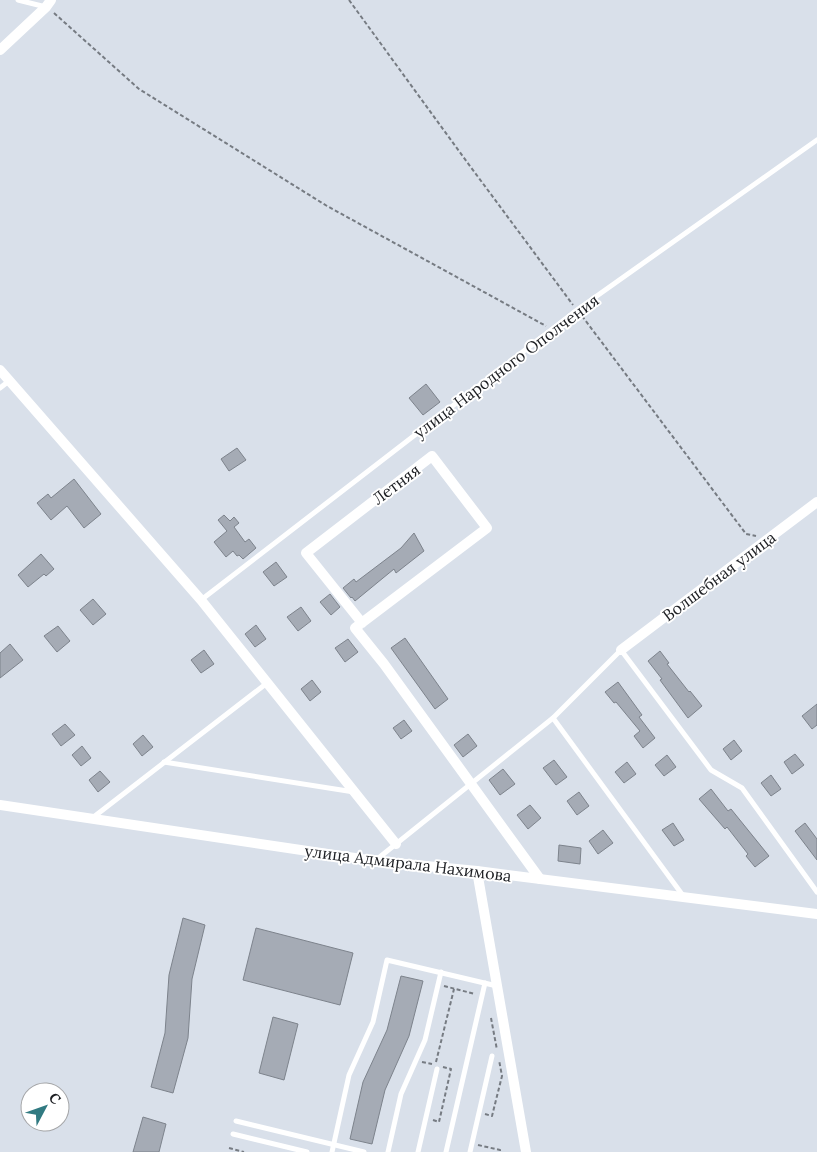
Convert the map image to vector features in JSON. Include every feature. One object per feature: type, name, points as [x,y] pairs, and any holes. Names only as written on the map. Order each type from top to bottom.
[{"type":"street","points":[[0,50],[49,3]]},
{"type":"street","points":[[0,370],[201,600],[396,844]]},
{"type":"street","name":"Летняя","points":[[362,622],[306,552],[432,456],[487,528],[355,628],[384,664],[540,879]]},
{"type":"street","name":"Волшебная улица","points":[[621,650],[817,502]]},
{"type":"street","name":"улица Адмирала Нахимова","points":[[0,805],[375,861],[477,871],[817,914]]},
{"type":"street","points":[[477,871],[526,1152]]},
{"type":"lane","points":[[18,0],[49,3]]},
{"type":"lane","name":"улица Народного Ополчения","points":[[201,600],[492,374],[554,330],[577,310],[817,140]]},
{"type":"lane","points":[[0,388],[9,381]]},
{"type":"lane","points":[[375,861],[553,718],[621,650],[711,770],[742,788],[817,892]]},
{"type":"lane","points":[[91,819],[267,683]]},
{"type":"lane","points":[[553,718],[684,897]]},
{"type":"lane","points":[[164,762],[354,792]]},
{"type":"lane","points":[[332,1152],[349,1075],[373,1022],[387,960],[497,986]]},
{"type":"lane","points":[[388,1152],[401,1094],[425,1040],[440,972]]},
{"type":"lane","points":[[446,1152],[485,983]]},
{"type":"lane","points":[[470,1152],[492,1056]]},
{"type":"lane","points":[[418,1152],[436,1067]]},
{"type":"lane","points":[[236,1121],[364,1152]]},
{"type":"lane","points":[[233,1134],[307,1152]]},
{"type":"path","points":[[350,0],[466,162],[746,534],[768,540]]},
{"type":"path","points":[[49,3],[139,89],[327,206],[554,330]]},
{"type":"path","points":[[438,985],[482,996]]},
{"type":"path","points":[[436,1067],[454,989]]},
{"type":"path","points":[[478,1145],[500,1150],[500,1152]]},
{"type":"path","points":[[230,1148],[244,1152]]},
{"type":"building","points":[[426,384],[440,402],[423,415],[409,398]]},
{"type":"building","points":[[237,448],[246,460],[229,471],[221,459]]},
{"type":"building","points":[[74,479],[101,514],[84,528],[67,506],[51,520],[37,503],[48,494],[51,498]]},
{"type":"building","points":[[224,515],[230,521],[234,517],[239,523],[234,527],[245,542],[249,539],[256,548],[243,559],[233,551],[226,557],[214,542],[227,531],[218,520]]},
{"type":"building","points":[[414,533],[424,551],[396,573],[394,569],[355,601],[351,598],[343,588],[354,579],[356,582],[401,548]]},
{"type":"building","points":[[41,554],[54,569],[46,576],[44,574],[28,587],[18,575]]},
{"type":"building","points":[[276,562],[287,577],[274,586],[263,572]]},
{"type":"building","points":[[330,594],[340,607],[331,615],[320,602]]},
{"type":"building","points":[[93,599],[106,614],[93,625],[80,610]]},
{"type":"building","points":[[301,607],[311,621],[298,631],[287,617]]},
{"type":"building","points":[[256,625],[266,639],[255,647],[245,634]]},
{"type":"building","points":[[58,626],[70,641],[57,652],[44,636]]},
{"type":"building","points":[[405,638],[448,699],[435,709],[391,648]]},
{"type":"building","points":[[348,639],[358,652],[345,662],[335,648]]},
{"type":"building","points":[[10,644],[23,660],[0,678],[0,653]]},
{"type":"building","points":[[204,650],[214,664],[201,673],[191,660]]},
{"type":"building","points":[[660,651],[669,663],[667,664],[702,706],[688,718],[648,661]]},
{"type":"building","points":[[312,680],[321,692],[310,701],[301,689]]},
{"type":"building","points":[[618,682],[642,715],[639,717],[655,738],[643,748],[634,736],[640,731],[616,702],[614,703],[605,692]]},
{"type":"building","points":[[817,704],[817,725],[812,729],[802,716]]},
{"type":"building","points":[[404,720],[412,731],[401,739],[393,728]]},
{"type":"building","points":[[65,724],[75,735],[61,746],[52,734]]},
{"type":"building","points":[[468,734],[477,746],[463,757],[454,745]]},
{"type":"building","points":[[143,735],[153,747],[142,756],[133,744]]},
{"type":"building","points":[[734,740],[742,751],[731,760],[723,749]]},
{"type":"building","points":[[82,746],[91,758],[81,766],[72,755]]},
{"type":"building","points":[[795,754],[804,765],[792,774],[784,762]]},
{"type":"building","points":[[667,755],[676,767],[664,776],[655,765]]},
{"type":"building","points":[[554,760],[567,777],[556,785],[543,768]]},
{"type":"building","points":[[627,762],[636,774],[624,783],[615,772]]},
{"type":"building","points":[[503,769],[515,784],[500,795],[489,780]]},
{"type":"building","points":[[100,771],[110,782],[98,792],[89,780]]},
{"type":"building","points":[[771,775],[781,789],[771,796],[761,783]]},
{"type":"building","points":[[711,789],[728,811],[731,809],[769,856],[755,867],[746,856],[748,854],[727,827],[725,829],[699,799]]},
{"type":"building","points":[[579,792],[589,806],[577,815],[567,801]]},
{"type":"building","points":[[530,805],[541,818],[528,829],[517,815]]},
{"type":"building","points":[[673,823],[684,840],[674,846],[662,830]]},
{"type":"building","points":[[805,823],[817,839],[817,860],[795,831]]},
{"type":"building","points":[[603,830],[613,843],[598,854],[589,841]]},
{"type":"building","points":[[559,845],[581,848],[580,864],[558,861]]},
{"type":"building","points":[[183,918],[205,925],[192,979],[188,1038],[173,1093],[151,1087],[165,1033],[169,975]]},
{"type":"building","points":[[256,928],[353,953],[340,1005],[243,980]]},
{"type":"building","points":[[401,976],[423,981],[409,1036],[385,1090],[372,1144],[350,1139],[363,1082],[387,1030]]},
{"type":"building","points":[[273,1017],[298,1024],[284,1080],[259,1073]]},
{"type":"building","points":[[143,1117],[166,1124],[159,1152],[133,1152]]}]
